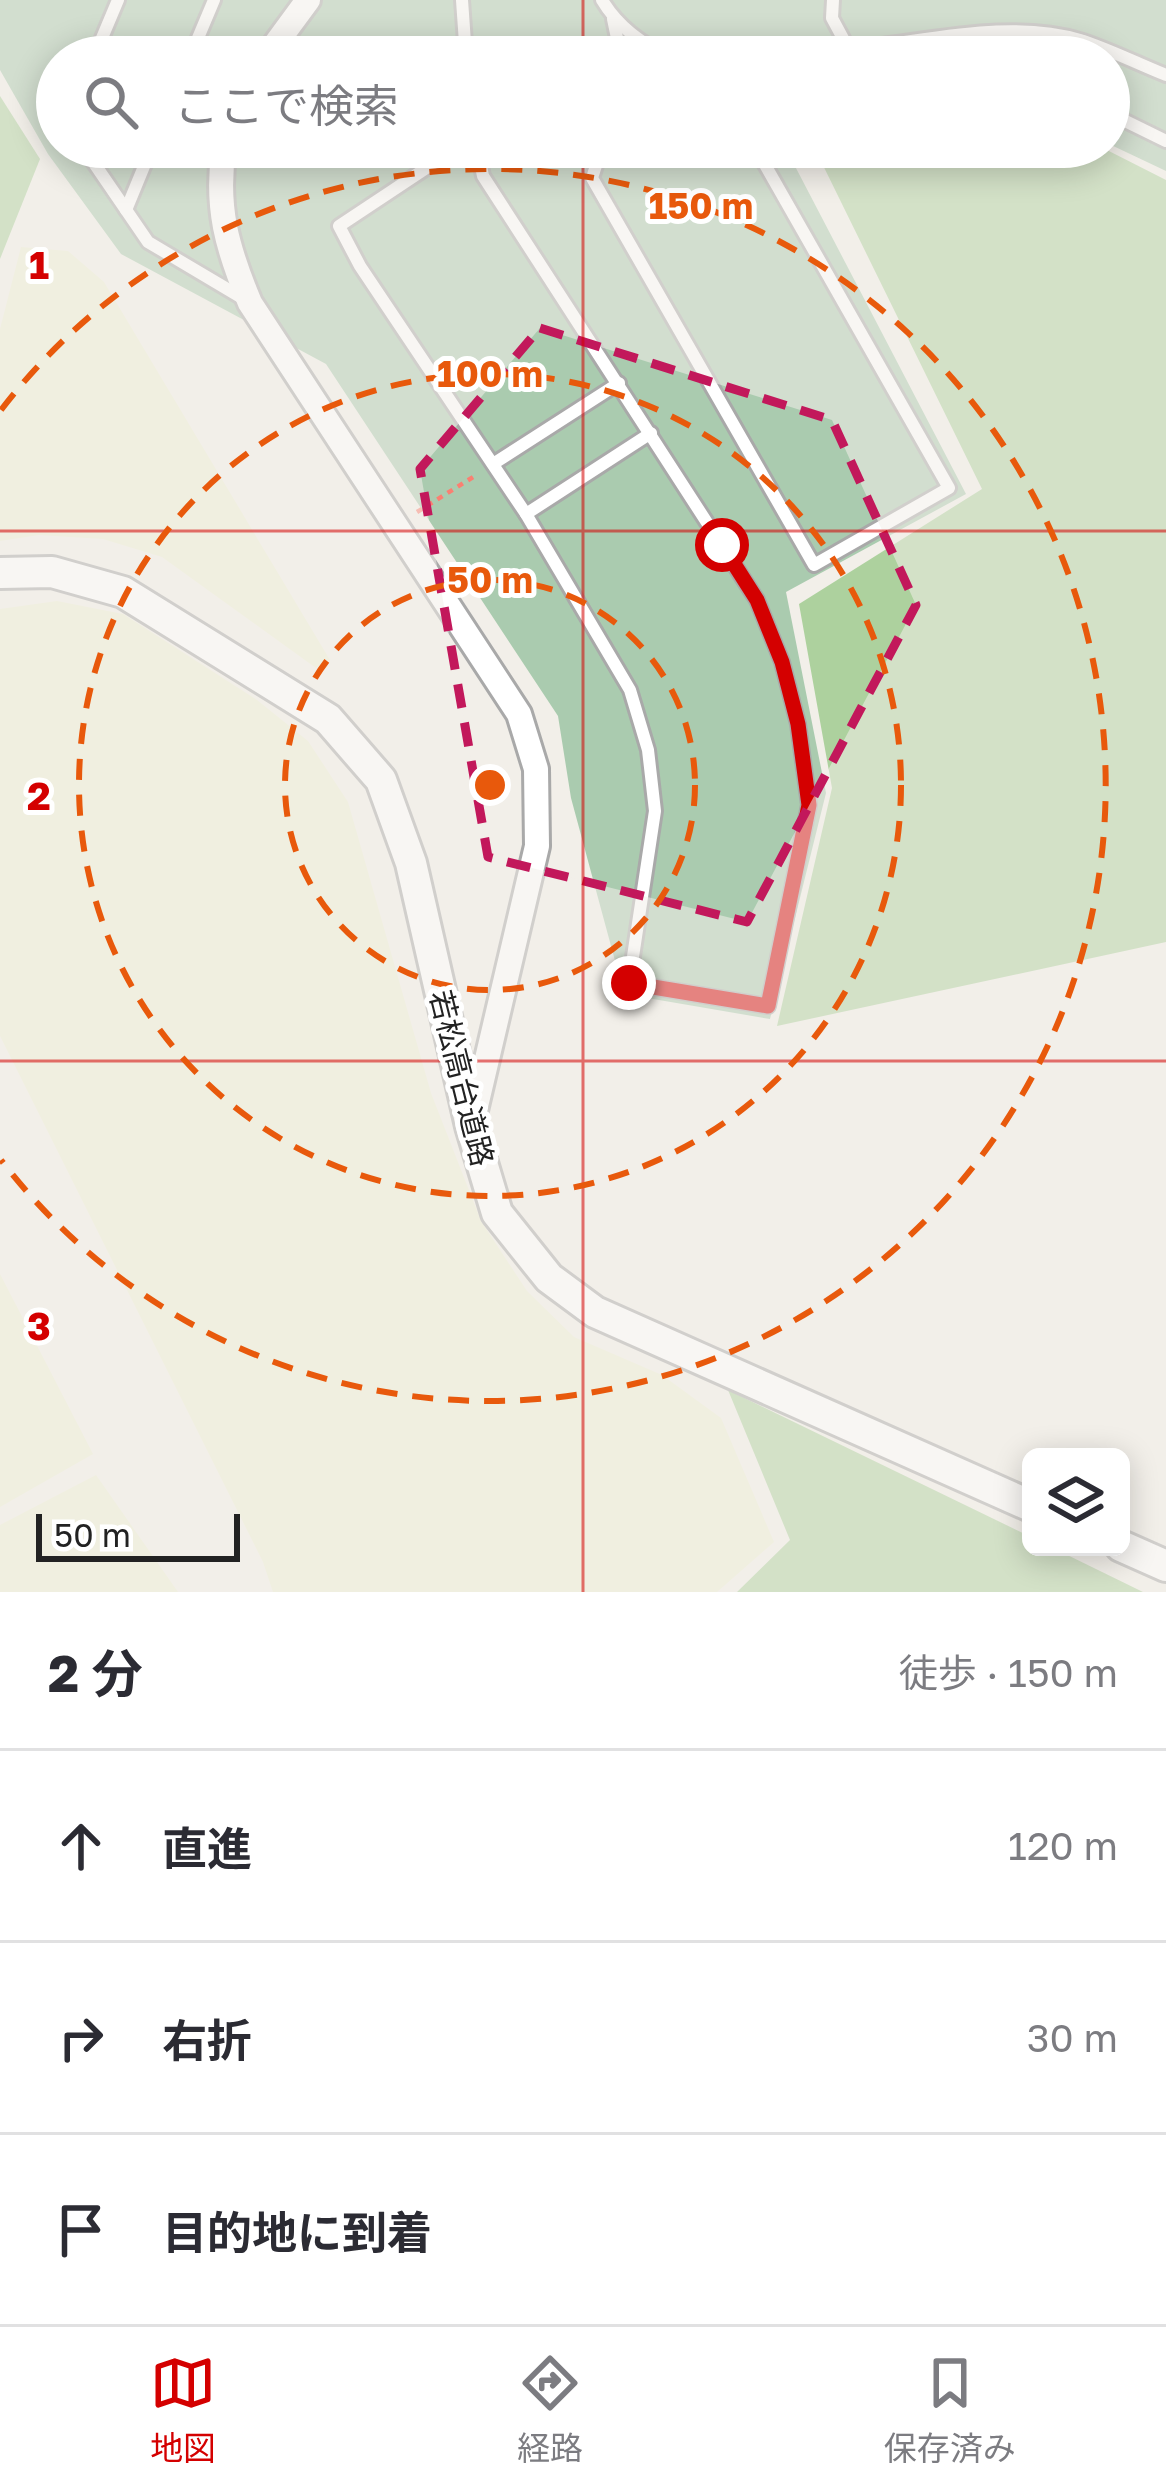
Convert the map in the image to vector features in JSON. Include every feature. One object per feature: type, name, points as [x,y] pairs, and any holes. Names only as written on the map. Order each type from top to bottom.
[{"type":"street","points":[[281,36],[308,0]]},
{"type":"street","points":[[220,168],[218,183],[227,248],[250,303],[519,714],[536,769],[537,846],[472,1126]]},
{"type":"street","name":"若松高台道路","points":[[0,573],[52,572],[123,592],[328,719],[381,780],[411,863],[497,1213],[549,1278],[595,1312],[1022,1502]]},
{"type":"street","points":[[1130,1550],[1166,1566]]},
{"type":"lane","points":[[103,36],[118,0]]},
{"type":"lane","points":[[199,36],[214,0]]},
{"type":"lane","points":[[462,0],[465,36]]},
{"type":"lane","points":[[602,0],[617,36]]},
{"type":"lane","points":[[833,0],[832,18],[842,36]]},
{"type":"lane","points":[[613,18],[637,36]]},
{"type":"lane","points":[[979,36],[1057,36]]},
{"type":"lane","points":[[1130,61],[1166,75]]},
{"type":"lane","points":[[1130,123],[1166,141]]},
{"type":"lane","points":[[98,168],[148,242],[250,303]]},
{"type":"lane","points":[[126,209],[143,168]]},
{"type":"lane","points":[[426,168],[339,226],[360,266],[526,514],[630,690],[648,750],[656,812],[629,983],[768,1006],[809,805],[798,724],[782,662],[757,600],[481,168]]},
{"type":"lane","points":[[595,168],[592,178],[814,565],[949,488],[767,168]]},
{"type":"lane","points":[[493,464],[619,382]]},
{"type":"lane","points":[[526,514],[651,433]]},
{"type":"path","points":[[396,526],[493,464]]},
{"type":"highlighted area","points":[[540,328],[832,420],[916,605],[747,922],[488,857],[420,469]]},
{"type":"green space","points":[[0,0],[1166,0],[1166,171],[1130,154],[1130,36],[36,36],[36,133],[0,70]]},
{"type":"green space","points":[[0,96],[36,153],[36,168],[0,259]]},
{"type":"green space","points":[[1130,162],[1166,180],[1166,942],[777,1026],[832,788],[799,604],[982,489],[824,168],[1130,168]]},
{"type":"green space","points":[[58,168],[796,168],[966,494],[786,592],[826,793],[770,1019],[624,994],[571,798],[558,716],[326,364],[121,254]]},
{"type":"green space","points":[[21,247],[68,251],[104,282],[330,660],[316,668],[162,557],[103,539],[39,535],[0,541],[0,329]]},
{"type":"green space","points":[[57,601],[123,614],[257,700],[308,741],[348,802],[431,1093],[481,1221],[527,1291],[574,1337],[662,1375],[721,1418],[774,1542],[717,1592],[273,1592],[263,1562],[0,1036],[0,609]]},
{"type":"green space","points":[[0,1274],[93,1454],[0,1507]]},
{"type":"green space","points":[[728,1390],[1022,1533],[1022,1556],[1069,1556],[1143,1592],[737,1592],[790,1540]]},
{"type":"green space","points":[[96,1475],[178,1592],[0,1592],[0,1525]]},
{"type":"route","points":[[629,983],[768,1006],[809,805],[798,724],[782,662],[757,600],[722,545]]}]
